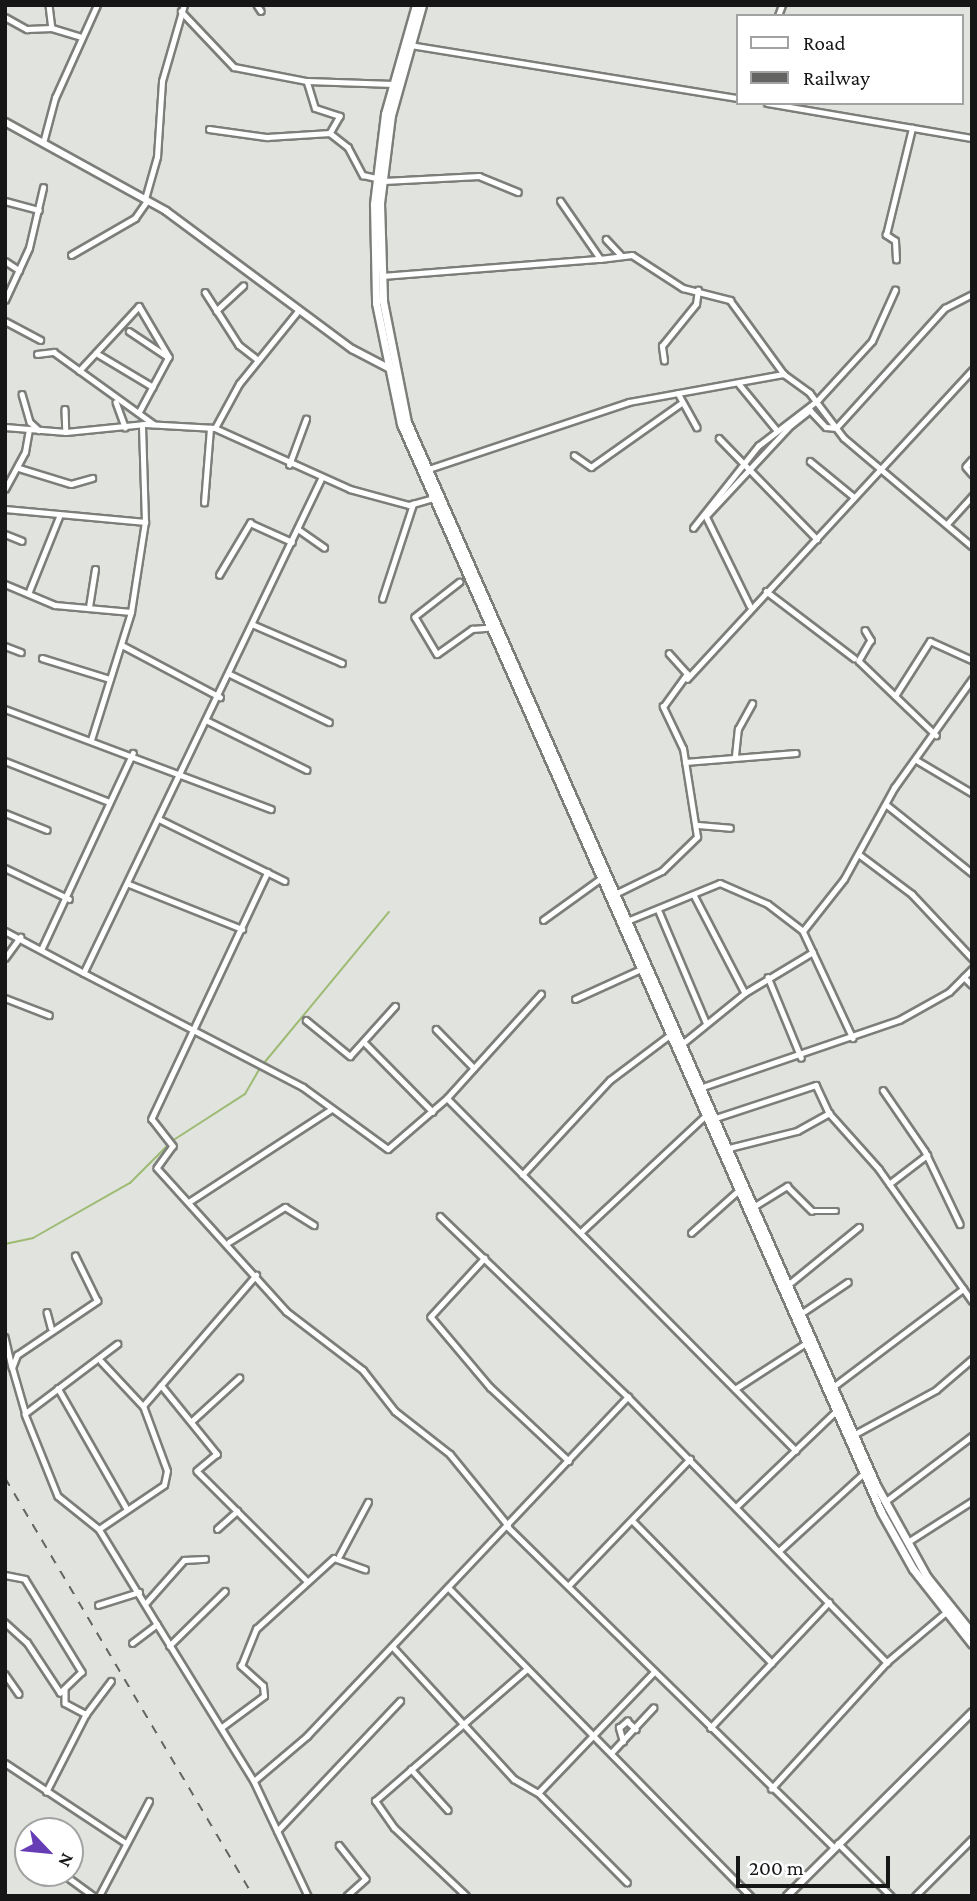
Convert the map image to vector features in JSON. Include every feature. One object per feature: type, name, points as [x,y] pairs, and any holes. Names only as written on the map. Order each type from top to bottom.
[{"type":"main road","points":[[416,5],[391,115],[380,179],[382,276],[391,370],[426,470],[682,1044],[706,1115],[863,1474],[906,1558],[945,1613],[972,1644]]},
{"type":"main road","points":[[422,5],[393,84],[380,179],[374,257],[391,370],[430,499],[670,1035],[716,1118],[885,1502],[906,1543],[968,1623],[972,1633]]},
{"type":"street","points":[[49,5],[52,28]]},
{"type":"street","points":[[43,143],[82,37],[97,5]]},
{"type":"street","points":[[257,5],[261,11]]},
{"type":"street","points":[[182,8],[234,67],[307,81],[393,84]]},
{"type":"street","points":[[71,255],[135,219],[146,199],[157,157],[162,81],[182,8]]},
{"type":"street","points":[[5,17],[27,29],[52,28],[82,37]]},
{"type":"street","points":[[407,45],[736,98]]},
{"type":"street","points":[[307,81],[315,108],[340,116],[330,134]]},
{"type":"street","points":[[779,105],[972,138]]},
{"type":"street","points":[[5,122],[146,199],[391,370]]},
{"type":"street","points":[[896,260],[895,241],[886,235],[912,128]]},
{"type":"street","points":[[209,129],[267,137],[330,134],[345,143],[363,175],[380,179],[479,176],[518,192]]},
{"type":"street","points":[[5,300],[19,270],[39,211],[43,188]]},
{"type":"street","points":[[5,201],[39,211]]},
{"type":"street","points":[[560,201],[600,259]]},
{"type":"street","points":[[606,239],[621,254],[657,265],[683,288],[730,300],[784,374],[817,401],[836,428],[882,471],[972,546]]},
{"type":"street","points":[[382,276],[600,259],[621,254]]},
{"type":"street","points":[[5,261],[19,270]]},
{"type":"street","points":[[216,312],[243,286]]},
{"type":"street","points":[[664,361],[662,346],[696,304],[698,290]]},
{"type":"street","points":[[706,516],[776,429],[817,401],[872,341],[895,290]]},
{"type":"street","points":[[205,292],[216,312],[258,360]]},
{"type":"street","points":[[836,428],[945,308],[972,294]]},
{"type":"street","points":[[79,371],[136,304],[169,357]]},
{"type":"street","points":[[204,503],[213,428],[258,360],[301,308]]},
{"type":"street","points":[[5,321],[40,340]]},
{"type":"street","points":[[129,331],[169,357]]},
{"type":"street","points":[[37,354],[54,352],[140,411],[155,425]]},
{"type":"street","points":[[96,353],[153,387]]},
{"type":"street","points":[[140,411],[169,357]]},
{"type":"street","points":[[615,894],[688,852],[698,825],[685,762],[663,707],[750,606],[817,539],[853,497],[882,471],[972,370]]},
{"type":"street","points":[[426,470],[598,412],[678,393],[784,374]]},
{"type":"street","points":[[738,383],[776,429]]},
{"type":"street","points":[[678,393],[680,404],[697,427]]},
{"type":"street","points":[[22,394],[30,422],[40,430]]},
{"type":"street","points":[[116,402],[125,427]]},
{"type":"street","points":[[574,456],[591,467],[680,404]]},
{"type":"street","points":[[65,410],[65,432]]},
{"type":"street","points":[[693,528],[704,510],[743,468],[810,410],[826,427],[836,428]]},
{"type":"street","points":[[289,465],[306,419]]},
{"type":"street","points":[[5,427],[65,432],[142,425],[213,428],[322,478],[413,504],[430,499]]},
{"type":"street","points":[[91,740],[131,612],[145,522],[142,425]]},
{"type":"street","points":[[5,489],[19,468],[29,430]]},
{"type":"street","points":[[719,438],[743,468],[817,539]]},
{"type":"street","points":[[972,460],[966,467],[972,474]]},
{"type":"street","points":[[810,461],[853,497]]},
{"type":"street","points":[[19,468],[71,484],[92,478]]},
{"type":"street","points":[[84,973],[220,697],[322,478]]},
{"type":"street","points":[[947,525],[972,496]]},
{"type":"street","points":[[382,599],[413,504]]},
{"type":"street","points":[[5,509],[59,517],[145,522]]},
{"type":"street","points":[[704,510],[750,606]]},
{"type":"street","points":[[28,594],[59,517]]},
{"type":"street","points":[[219,575],[250,523],[292,542]]},
{"type":"street","points":[[298,529],[324,547]]},
{"type":"street","points":[[5,534],[22,541]]},
{"type":"street","points":[[89,607],[96,569]]},
{"type":"street","points":[[460,582],[415,617],[437,654],[472,629],[488,628]]},
{"type":"street","points":[[5,584],[28,594],[89,607],[131,612]]},
{"type":"street","points":[[766,591],[854,658]]},
{"type":"street","points":[[252,624],[342,663]]},
{"type":"street","points":[[865,630],[871,640],[859,661],[936,736]]},
{"type":"street","points":[[895,696],[930,641],[972,660]]},
{"type":"street","points":[[122,645],[220,697]]},
{"type":"street","points":[[5,646],[21,652]]},
{"type":"street","points":[[669,654],[687,679]]},
{"type":"street","points":[[43,659],[110,679]]},
{"type":"street","points":[[230,674],[329,722]]},
{"type":"street","points":[[803,931],[859,855],[887,804],[936,736],[972,679]]},
{"type":"street","points":[[735,756],[738,729],[752,704]]},
{"type":"street","points":[[5,716],[7,709],[184,771],[271,809]]},
{"type":"street","points":[[208,721],[307,770]]},
{"type":"street","points":[[41,950],[69,899],[107,802],[132,753]]},
{"type":"street","points":[[685,762],[796,753]]},
{"type":"street","points":[[5,761],[107,802]]},
{"type":"street","points":[[918,761],[972,793]]},
{"type":"street","points":[[887,804],[972,873]]},
{"type":"street","points":[[5,813],[47,830]]},
{"type":"street","points":[[159,819],[285,881]]},
{"type":"street","points":[[698,825],[730,828]]},
{"type":"street","points":[[859,855],[912,894],[972,958]]},
{"type":"street","points":[[5,868],[69,899]]},
{"type":"street","points":[[268,872],[152,1119],[169,1142],[157,1168],[229,1242],[286,1311],[363,1370],[394,1412],[450,1454],[508,1526],[771,1789],[891,1896]]},
{"type":"street","points":[[543,920],[600,879]]},
{"type":"street","points":[[627,921],[726,883],[803,931],[853,1038]]},
{"type":"street","points":[[128,884],[242,929]]},
{"type":"street","points":[[694,895],[746,993]]},
{"type":"street","points":[[658,909],[706,1022]]},
{"type":"street","points":[[5,931],[303,1087],[330,1110],[388,1150],[447,1098],[541,994]]},
{"type":"street","points":[[5,958],[20,937]]},
{"type":"street","points":[[682,1044],[706,1022],[768,977],[813,952]]},
{"type":"street","points":[[575,999],[641,969]]},
{"type":"street","points":[[698,1089],[802,1057],[899,1020],[972,969]]},
{"type":"street","points":[[768,977],[802,1057]]},
{"type":"street","points":[[964,977],[972,985]]},
{"type":"street","points":[[5,998],[49,1015]]},
{"type":"street","points":[[306,1020],[344,1056],[367,1043],[396,1006]]},
{"type":"street","points":[[436,1029],[474,1068]]},
{"type":"street","points":[[522,1175],[611,1080],[670,1035]]},
{"type":"street","points":[[367,1043],[433,1112]]},
{"type":"street","points":[[716,1118],[814,1084],[829,1113],[889,1184],[972,1301]]},
{"type":"street","points":[[883,1090],[927,1155],[960,1224]]},
{"type":"street","points":[[447,1098],[796,1451]]},
{"type":"street","points":[[189,1202],[330,1110]]},
{"type":"street","points":[[729,1148],[797,1131],[829,1113]]},
{"type":"street","points":[[581,1233],[706,1115]]},
{"type":"street","points":[[889,1184],[927,1155]]},
{"type":"street","points":[[755,1206],[787,1186],[812,1211],[836,1211]]},
{"type":"street","points":[[691,1233],[739,1190]]},
{"type":"street","points":[[229,1242],[285,1207],[314,1225]]},
{"type":"street","points":[[440,1216],[628,1396],[887,1662]]},
{"type":"street","points":[[789,1284],[859,1227]]},
{"type":"street","points":[[12,1367],[20,1351],[97,1301],[75,1256]]},
{"type":"street","points":[[485,1258],[431,1317],[490,1387],[569,1461]]},
{"type":"street","points":[[143,1406],[256,1275]]},
{"type":"street","points":[[802,1312],[848,1282]]},
{"type":"street","points":[[833,1387],[963,1289]]},
{"type":"street","points":[[47,1312],[51,1329]]},
{"type":"street","points":[[5,1337],[25,1414],[58,1496],[99,1529],[146,1603],[169,1646],[254,1781],[308,1896]]},
{"type":"street","points":[[735,1390],[807,1343]]},
{"type":"street","points":[[25,1414],[101,1360],[117,1344]]},
{"type":"street","points":[[855,1434],[936,1390],[972,1359]]},
{"type":"street","points":[[99,1529],[125,1507],[157,1491],[168,1475],[143,1406],[101,1360]]},
{"type":"street","points":[[192,1421],[239,1378]]},
{"type":"street","points":[[161,1385],[217,1454],[197,1471],[307,1581]]},
{"type":"street","points":[[58,1388],[125,1507]]},
{"type":"street","points":[[254,1781],[286,1758],[628,1396]]},
{"type":"street","points":[[737,1506],[836,1411]]},
{"type":"street","points":[[885,1502],[972,1436]]},
{"type":"street","points":[[568,1586],[690,1459]]},
{"type":"street","points":[[780,1550],[863,1474]]},
{"type":"street","points":[[906,1543],[972,1501]]},
{"type":"street","points":[[222,1727],[264,1696],[263,1686],[241,1666],[252,1633],[307,1581],[339,1556],[368,1502]]},
{"type":"street","points":[[217,1529],[237,1511]]},
{"type":"street","points":[[632,1520],[772,1663]]},
{"type":"street","points":[[339,1556],[365,1569]]},
{"type":"street","points":[[146,1603],[184,1560],[205,1559]]},
{"type":"street","points":[[5,1575],[25,1579],[81,1662],[82,1672],[60,1693],[5,1623]]},
{"type":"street","points":[[448,1587],[751,1896]]},
{"type":"street","points":[[169,1646],[225,1591]]},
{"type":"street","points":[[98,1605],[139,1592]]},
{"type":"street","points":[[710,1728],[829,1602]]},
{"type":"street","points":[[771,1789],[887,1662],[945,1613]]},
{"type":"street","points":[[132,1643],[157,1624]]},
{"type":"street","points":[[393,1647],[514,1779],[538,1793],[627,1882]]},
{"type":"street","points":[[466,1896],[376,1804],[411,1769],[527,1670]]},
{"type":"street","points":[[538,1793],[654,1672]]},
{"type":"street","points":[[5,1674],[19,1693]]},
{"type":"street","points":[[46,1792],[86,1714],[111,1681]]},
{"type":"street","points":[[65,1690],[65,1703],[86,1714]]},
{"type":"street","points":[[278,1831],[400,1701]]},
{"type":"street","points":[[611,1754],[653,1708]]},
{"type":"street","points":[[787,1896],[972,1712]]},
{"type":"street","points":[[623,1742],[619,1728],[627,1721],[636,1728]]},
{"type":"street","points":[[5,1763],[126,1843]]},
{"type":"street","points":[[411,1769],[448,1810]]},
{"type":"street","points":[[97,1896],[149,1801]]},
{"type":"street","points":[[915,1896],[972,1839]]},
{"type":"street","points":[[339,1845],[366,1879],[347,1896]]},
{"type":"waterway","points":[[264,1063],[389,912]]},
{"type":"waterway","points":[[172,1141],[245,1094],[259,1070]]},
{"type":"waterway","points":[[5,1244],[33,1238],[130,1183],[168,1145]]},
{"type":"railway","points":[[5,1478],[253,1896]]}]
